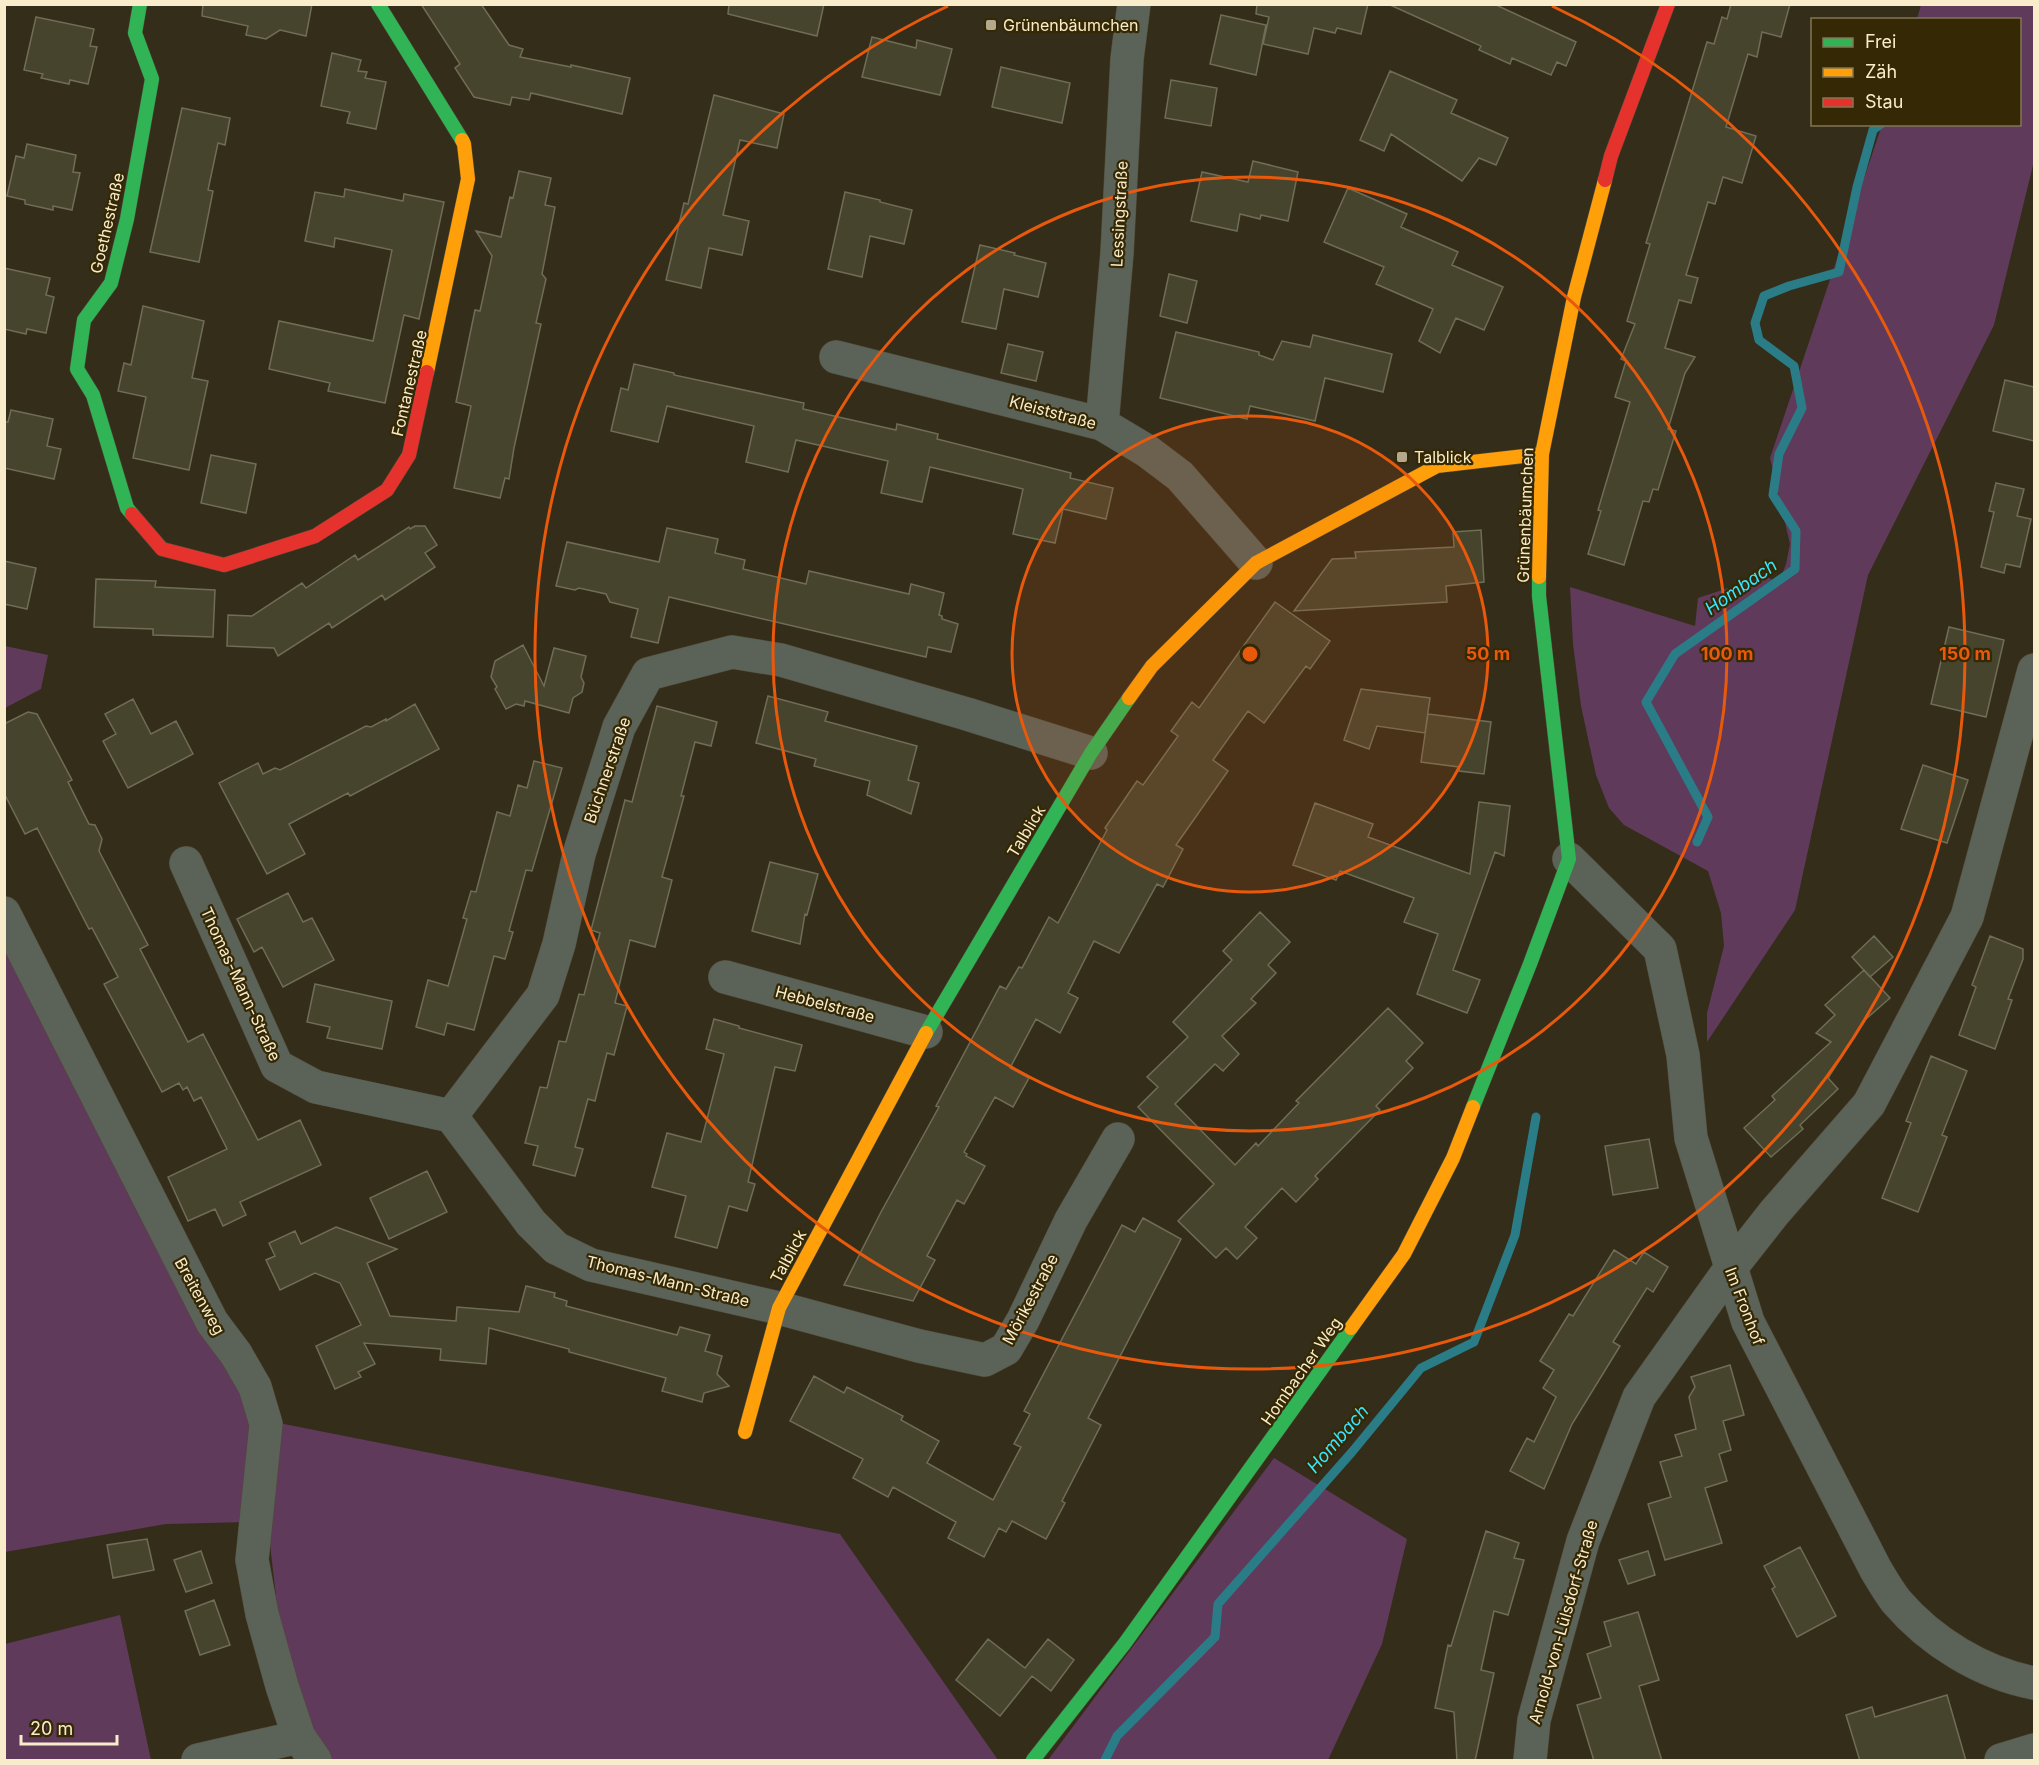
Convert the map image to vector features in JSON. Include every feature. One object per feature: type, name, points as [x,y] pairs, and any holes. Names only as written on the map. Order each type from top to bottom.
[{"type":"street","name":"Goethestraße","points":[[127,508],[93,395],[77,369],[84,320],[111,282],[127,219],[152,79],[135,33],[140,4]]},
{"type":"street","name":"Fontanestraße","points":[[127,508],[162,549],[224,565],[315,536],[387,490],[409,455],[468,179],[464,144],[378,4]]},
{"type":"street","name":"Lessingstraße","points":[[1102,424],[1117,253],[1127,59],[1134,4]]},
{"type":"street","name":"Grünenbäumchen","points":[[1530,964],[1569,859],[1539,596],[1542,454],[1574,297],[1611,156],[1663,10]]},
{"type":"street","name":"Kleiststraße","points":[[836,357],[1102,424],[1147,451],[1180,476],[1256,563]]},
{"type":"street","name":"Talblick","points":[[745,1432],[779,1308],[926,1032],[1091,753],[1152,666],[1256,563],[1437,466],[1542,454]]},
{"type":"street","name":"Büchnerstraße","points":[[451,1116],[543,996],[559,944],[579,854],[619,727],[648,674],[732,652],[781,660],[1091,753]]},
{"type":"street","name":"Arnold-von-Lülsdorf-Straße","points":[[1530,1761],[1534,1720],[1583,1540],[1639,1397],[1730,1269],[1774,1213],[1869,1104],[1966,917],[2034,670]]},
{"type":"street","name":"Im Fronhof","points":[[1569,859],[1660,949],[1683,1055],[1691,1138],[1748,1322],[1876,1570],[1896,1600],[1926,1630],[1958,1653],[1991,1671],[2034,1683]]},
{"type":"street","name":"Thomas-Mann-Straße","points":[[186,863],[277,1066],[316,1088],[451,1116],[531,1223],[556,1248],[591,1265],[779,1308]]},
{"type":"street","name":"Breitenweg","points":[[4,913],[212,1323],[236,1354],[255,1386],[266,1424],[252,1560],[262,1614],[282,1686],[307,1749],[198,1761]]},
{"type":"street","name":"Hombacher Weg","points":[[1033,1761],[1125,1643],[1404,1254],[1453,1158],[1530,964]]},
{"type":"street","name":"Hebbelstraße","points":[[725,977],[926,1032]]},
{"type":"street","name":"Mörikestraße","points":[[779,1308],[919,1346],[985,1360],[1006,1349],[1023,1320],[1071,1220],[1119,1139]]},
{"type":"street","points":[[2001,1761],[2034,1750]]},
{"type":"shaded area","points":[[1921,5],[2034,5],[2034,161],[1994,325],[1868,575],[1795,910],[1707,1042],[1707,1013],[1724,946],[1721,913],[1708,871],[1624,825],[1609,808],[1596,775],[1581,706],[1573,644],[1570,587],[1695,626],[1698,598],[1765,576],[1779,583],[1790,544],[1770,458],[1882,126],[2021,126],[2021,18],[1917,18]]},
{"type":"shaded area","points":[[5,646],[48,655],[41,689],[5,708]]},
{"type":"shaded area","points":[[4,929],[259,1421],[247,1522],[166,1524],[5,1552]]},
{"type":"shaded area","points":[[279,1423],[840,1534],[998,1760],[324,1760],[281,1639],[268,1527]]},
{"type":"shaded area","points":[[1274,1458],[1407,1539],[1382,1644],[1328,1760],[1048,1760]]},
{"type":"shaded area","points":[[120,1615],[151,1760],[5,1760],[5,1644]]},
{"type":"building","points":[[203,4],[312,4],[306,36],[280,30],[266,39],[246,35],[248,26],[202,16]]},
{"type":"building","points":[[421,4],[481,4],[509,45],[523,49],[520,57],[630,78],[622,114],[531,93],[529,100],[512,97],[510,105],[474,97],[455,68],[460,64]]},
{"type":"building","points":[[729,4],[824,4],[817,36],[728,14]]},
{"type":"building","points":[[1257,4],[1368,4],[1361,34],[1337,28],[1335,33],[1314,28],[1308,54],[1263,44],[1269,17],[1256,14]]},
{"type":"building","points":[[1388,4],[1494,4],[1576,42],[1566,66],[1557,62],[1551,75],[1512,58],[1510,64],[1479,50],[1481,46]]},
{"type":"building","points":[[1731,4],[1790,4],[1781,37],[1762,32],[1757,57],[1748,54],[1726,127],[1756,136],[1742,183],[1723,177],[1715,204],[1708,202],[1686,275],[1698,278],[1691,303],[1679,300],[1665,348],[1695,357],[1685,373],[1668,429],[1676,431],[1658,490],[1653,489],[1649,502],[1643,501],[1624,565],[1588,554],[1601,511],[1598,510],[1630,402],[1615,397],[1626,361],[1621,359],[1635,324],[1627,321],[1650,244],[1646,243],[1707,42],[1714,44],[1722,17],[1727,19]]},
{"type":"building","points":[[1221,15],[1266,25],[1256,75],[1210,64]]},
{"type":"building","points":[[36,17],[94,29],[90,46],[97,47],[88,84],[70,80],[69,84],[41,78],[43,74],[24,70]]},
{"type":"building","points":[[872,37],[916,48],[917,40],[952,49],[940,95],[862,77]]},
{"type":"building","points":[[332,53],[361,60],[358,71],[367,72],[365,78],[386,82],[376,129],[347,123],[350,112],[321,106]]},
{"type":"building","points":[[1001,67],[1070,83],[1062,123],[992,107]]},
{"type":"building","points":[[1390,71],[1457,100],[1451,113],[1508,138],[1496,165],[1479,158],[1462,181],[1391,134],[1384,151],[1360,140]]},
{"type":"building","points":[[1171,80],[1217,88],[1211,126],[1165,118]]},
{"type":"building","points":[[714,95],[784,114],[777,148],[740,140],[723,215],[749,221],[742,255],[709,248],[701,288],[666,280],[684,203],[688,204]]},
{"type":"building","points":[[182,108],[230,118],[225,145],[218,143],[208,190],[213,191],[199,262],[150,252]]},
{"type":"building","points":[[27,144],[76,155],[73,172],[80,173],[72,210],[53,206],[53,210],[25,204],[25,200],[7,196],[16,156],[24,158]]},
{"type":"building","points":[[1253,161],[1298,172],[1288,221],[1261,215],[1260,219],[1240,214],[1237,231],[1191,221],[1202,172],[1248,182]]},
{"type":"building","points":[[519,171],[551,178],[545,205],[555,207],[542,274],[546,279],[536,323],[541,324],[509,479],[505,478],[500,498],[454,488],[471,406],[456,402],[475,310],[480,311],[492,256],[476,231],[501,237],[510,197],[513,198]]},
{"type":"building","points":[[1348,188],[1407,214],[1401,227],[1458,252],[1452,265],[1503,287],[1484,330],[1456,318],[1440,353],[1419,341],[1433,309],[1376,284],[1384,267],[1324,242]]},
{"type":"building","points":[[345,189],[403,201],[404,194],[444,202],[419,319],[404,315],[385,403],[328,391],[330,383],[269,369],[279,321],[373,341],[392,250],[335,238],[334,247],[305,241],[315,192],[344,197]]},
{"type":"building","points":[[845,192],[912,210],[904,244],[870,236],[862,277],[828,269]]},
{"type":"building","points":[[980,245],[1046,263],[1038,297],[1004,289],[996,329],[962,322]]},
{"type":"building","points":[[4,268],[50,278],[46,295],[54,297],[46,333],[27,329],[26,334],[4,329]]},
{"type":"building","points":[[1169,274],[1197,281],[1187,323],[1160,316]]},
{"type":"building","points":[[143,306],[204,321],[192,378],[208,381],[189,470],[133,458],[146,397],[118,391],[124,363],[131,365]]},
{"type":"building","points":[[1176,332],[1259,352],[1259,355],[1273,360],[1282,341],[1310,347],[1313,335],[1392,354],[1383,392],[1325,378],[1315,421],[1250,406],[1247,419],[1160,398]]},
{"type":"building","points":[[1008,344],[1043,352],[1036,381],[1001,373]]},
{"type":"building","points":[[634,364],[804,403],[803,409],[896,430],[897,424],[938,434],[937,439],[1071,473],[1070,478],[1113,488],[1106,519],[1063,509],[1055,543],[1013,534],[1023,489],[930,467],[922,502],[881,493],[888,461],[796,440],[788,472],[746,462],[754,426],[667,406],[658,442],[611,431],[621,388],[628,390]]},
{"type":"building","points":[[2005,380],[2034,387],[2034,441],[1993,431]]},
{"type":"building","points":[[11,410],[53,419],[47,446],[61,449],[54,479],[4,468],[4,422],[8,422]]},
{"type":"building","points":[[211,455],[256,464],[246,513],[201,503]]},
{"type":"building","points":[[1996,483],[2024,489],[2017,516],[2031,519],[2020,567],[2006,564],[2004,573],[1981,567],[1994,512],[1989,511]]},
{"type":"building","points":[[415,526],[425,526],[437,545],[425,553],[435,567],[385,600],[382,595],[332,628],[329,623],[278,656],[274,648],[227,646],[228,615],[252,616],[302,583],[306,588],[355,555],[358,560],[409,527],[410,529]]},
{"type":"building","points":[[667,528],[718,539],[715,553],[745,560],[743,569],[806,584],[809,571],[909,594],[911,584],[944,593],[939,615],[942,619],[958,624],[951,652],[928,647],[926,657],[669,597],[658,643],[631,637],[638,609],[610,602],[606,594],[556,586],[567,542],[659,562]]},
{"type":"building","points":[[1481,530],[1484,582],[1446,586],[1447,602],[1294,611],[1332,559],[1356,558],[1355,552],[1454,547],[1453,532]]},
{"type":"building","points":[[4,561],[36,568],[27,609],[4,604]]},
{"type":"building","points":[[96,579],[156,581],[155,587],[215,590],[213,637],[153,635],[153,629],[94,627]]},
{"type":"building","points":[[1275,602],[1330,641],[1310,669],[1306,666],[1264,723],[1248,711],[1213,760],[1228,771],[1176,845],[1183,849],[1163,887],[1157,884],[1119,953],[1094,941],[1068,993],[1078,998],[1060,1033],[1036,1019],[1010,1068],[1029,1078],[1013,1107],[995,1097],[964,1152],[966,1156],[985,1166],[964,1204],[957,1200],[927,1256],[935,1260],[913,1301],[844,1285],[939,1107],[936,1106],[1000,986],[1006,989],[1019,967],[1022,968],[1049,917],[1058,923],[1107,830],[1105,828],[1137,781],[1143,785],[1178,736],[1171,731],[1192,702],[1199,708]]},
{"type":"building","points":[[1949,627],[2004,640],[1986,717],[1931,704]]},
{"type":"building","points":[[523,645],[544,686],[554,648],[586,656],[581,677],[584,683],[582,692],[573,698],[569,713],[525,701],[524,706],[516,704],[506,709],[491,677],[495,661]]},
{"type":"building","points":[[1361,689],[1430,698],[1425,733],[1377,726],[1369,749],[1344,740]]},
{"type":"building","points":[[768,696],[828,712],[825,721],[917,746],[908,780],[919,783],[911,814],[867,795],[870,781],[814,766],[816,759],[756,743]]},
{"type":"building","points":[[133,699],[151,734],[176,721],[193,754],[128,788],[103,741],[116,734],[105,714]]},
{"type":"building","points":[[415,704],[439,749],[350,796],[348,793],[289,824],[305,854],[267,874],[219,783],[258,763],[263,774],[275,768],[280,770],[366,726],[371,727],[386,719],[386,721]]},
{"type":"building","points":[[657,706],[717,722],[711,746],[695,742],[681,796],[684,796],[662,877],[672,880],[655,947],[630,940],[615,1003],[627,1006],[614,1055],[607,1053],[595,1101],[588,1099],[575,1147],[583,1149],[575,1176],[533,1165],[538,1146],[525,1143],[540,1087],[547,1088],[559,1041],[566,1042],[579,994],[584,995],[600,933],[591,930],[625,800],[632,802]]},
{"type":"building","points":[[28,712],[37,714],[72,780],[68,782],[89,824],[95,825],[102,839],[99,851],[148,945],[140,949],[188,1042],[203,1034],[258,1140],[300,1120],[321,1165],[240,1202],[246,1215],[223,1226],[215,1209],[188,1221],[168,1177],[227,1149],[201,1097],[194,1101],[187,1087],[183,1090],[179,1083],[162,1092],[104,984],[118,977],[92,928],[89,929],[37,828],[25,834],[4,793],[4,724]]},
{"type":"building","points":[[1428,714],[1491,722],[1484,774],[1459,771],[1459,767],[1421,762]]},
{"type":"building","points":[[534,761],[562,768],[532,871],[526,870],[509,931],[513,932],[505,959],[494,956],[474,1030],[447,1023],[444,1035],[416,1027],[428,980],[448,986],[467,919],[463,918],[471,891],[476,892],[497,812],[510,816],[518,785],[527,788]]},
{"type":"building","points":[[1923,765],[1968,780],[1947,843],[1901,829]]},
{"type":"building","points":[[1479,802],[1510,806],[1504,856],[1495,852],[1453,970],[1480,980],[1467,1013],[1417,994],[1438,934],[1404,922],[1414,898],[1340,871],[1336,880],[1293,865],[1315,803],[1373,824],[1368,837],[1470,874]]},
{"type":"building","points":[[770,862],[818,874],[807,915],[805,914],[800,944],[752,931]]},
{"type":"building","points":[[288,893],[303,922],[312,918],[334,960],[283,987],[262,947],[254,952],[237,919]]},
{"type":"building","points":[[1260,912],[1290,942],[1268,965],[1276,973],[1251,999],[1256,1003],[1222,1036],[1239,1054],[1223,1071],[1215,1064],[1175,1104],[1235,1165],[1256,1143],[1258,1146],[1299,1103],[1296,1101],[1388,1008],[1423,1043],[1406,1061],[1413,1068],[1376,1106],[1380,1110],[1315,1176],[1318,1179],[1296,1202],[1282,1188],[1245,1227],[1257,1238],[1237,1259],[1226,1248],[1216,1258],[1178,1221],[1214,1184],[1138,1107],[1158,1087],[1147,1077],[1188,1037],[1173,1022],[1232,960],[1223,951]]},
{"type":"building","points":[[1874,936],[1893,957],[1870,977],[1852,957]]},
{"type":"building","points":[[1990,936],[2023,949],[2023,959],[2008,999],[2012,1000],[1995,1049],[1959,1035],[1976,987],[1972,985]]},
{"type":"building","points":[[1864,970],[1890,998],[1866,1019],[1828,1078],[1838,1089],[1800,1125],[1803,1129],[1771,1157],[1744,1128],[1775,1100],[1772,1096],[1831,1042],[1816,1033],[1835,1015],[1825,1005]]},
{"type":"building","points":[[315,984],[392,1001],[382,1049],[327,1038],[330,1027],[307,1022]]},
{"type":"building","points":[[714,1019],[802,1045],[795,1071],[775,1067],[748,1182],[755,1184],[747,1211],[729,1206],[717,1248],[675,1237],[686,1196],[652,1187],[667,1133],[701,1142],[724,1054],[706,1049]]},
{"type":"building","points":[[1931,1056],[1967,1071],[1942,1135],[1947,1137],[1918,1212],[1882,1198],[1911,1123],[1906,1121]]},
{"type":"building","points":[[1649,1139],[1658,1188],[1613,1195],[1605,1146]]},
{"type":"building","points":[[427,1171],[447,1212],[389,1239],[370,1198]]},
{"type":"building","points":[[1143,1218],[1181,1239],[1088,1418],[1101,1425],[1062,1501],[1065,1503],[1046,1539],[1012,1521],[1006,1532],[999,1528],[984,1557],[948,1538],[956,1522],[893,1487],[888,1497],[853,1478],[863,1459],[790,1421],[814,1376],[844,1393],[847,1387],[903,1416],[901,1420],[939,1441],[927,1463],[993,1500],[1021,1447],[1014,1444],[1030,1414],[1024,1411],[1122,1225],[1135,1232]]},
{"type":"building","points":[[336,1227],[397,1249],[367,1263],[390,1316],[456,1321],[457,1307],[519,1312],[526,1286],[555,1293],[554,1297],[567,1301],[566,1306],[677,1335],[680,1327],[710,1335],[705,1351],[722,1356],[717,1374],[729,1386],[704,1393],[702,1402],[662,1391],[666,1378],[489,1328],[486,1364],[440,1360],[441,1349],[364,1343],[375,1364],[358,1372],[361,1377],[335,1389],[316,1346],[361,1325],[340,1283],[315,1273],[280,1290],[266,1260],[275,1256],[269,1243],[295,1231],[301,1244]]},
{"type":"building","points":[[1614,1250],[1636,1264],[1644,1252],[1668,1267],[1653,1292],[1647,1288],[1613,1342],[1620,1346],[1572,1424],[1544,1489],[1510,1471],[1527,1438],[1534,1442],[1556,1397],[1543,1388],[1554,1370],[1540,1361],[1569,1314],[1573,1316]]},
{"type":"building","points":[[1730,1365],[1744,1415],[1723,1421],[1731,1450],[1719,1454],[1727,1481],[1705,1488],[1722,1543],[1665,1560],[1648,1504],[1671,1497],[1660,1462],[1682,1456],[1675,1435],[1696,1429],[1689,1397],[1695,1387],[1691,1377]]},
{"type":"building","points":[[1486,1531],[1519,1543],[1514,1558],[1524,1560],[1508,1615],[1494,1611],[1481,1670],[1494,1673],[1475,1761],[1457,1761],[1454,1712],[1435,1708],[1448,1645],[1451,1646]]},
{"type":"building","points":[[147,1539],[154,1570],[113,1578],[107,1545]]},
{"type":"building","points":[[1800,1547],[1836,1616],[1797,1637],[1772,1589],[1775,1587],[1764,1566]]},
{"type":"building","points":[[201,1551],[212,1583],[186,1592],[174,1560]]},
{"type":"building","points":[[1648,1551],[1655,1575],[1628,1584],[1619,1560]]},
{"type":"building","points":[[214,1600],[230,1645],[200,1655],[185,1611]]},
{"type":"building","points":[[1638,1612],[1659,1680],[1639,1686],[1662,1761],[1594,1761],[1577,1705],[1601,1698],[1587,1654],[1611,1646],[1604,1622]]},
{"type":"building","points":[[988,1639],[1025,1668],[1048,1639],[1074,1660],[1051,1691],[1032,1676],[1000,1716],[956,1680]]},
{"type":"building","points":[[1947,1695],[1966,1761],[1860,1761],[1846,1715],[1872,1707],[1875,1717]]},
{"type":"waterway","name":"Hombach","points":[[1697,842],[1708,817],[1646,702],[1675,654],[1795,569],[1796,531],[1773,495],[1779,454],[1802,408],[1794,366],[1759,340],[1755,323],[1764,296],[1789,286],[1839,272],[1857,187],[1873,130],[1878,126]]},
{"type":"waterway","name":"Hombach","points":[[1105,1760],[1117,1736],[1215,1637],[1218,1604],[1352,1452],[1421,1368],[1474,1342],[1515,1235],[1536,1117]]},
{"type":"traffic: fast","points":[[132,514],[127,508],[93,395],[77,369],[84,320],[111,283],[127,219],[152,79],[135,33],[140,4]]},
{"type":"traffic: fast","points":[[378,4],[462,140]]},
{"type":"traffic: fast","points":[[1473,1107],[1569,859],[1539,596],[1539,577]]},
{"type":"traffic: fast","points":[[926,1033],[1091,753],[1129,698]]},
{"type":"traffic: fast","points":[[1033,1760],[1125,1643],[1351,1328]]},
{"type":"traffic: slow","points":[[427,372],[468,179],[462,140]]},
{"type":"traffic: slow","points":[[1539,577],[1542,454],[1574,297],[1605,180]]},
{"type":"traffic: slow","points":[[1129,698],[1152,666],[1256,563],[1437,466],[1542,454]]},
{"type":"traffic: slow","points":[[745,1432],[779,1308],[926,1033]]},
{"type":"traffic: slow","points":[[1351,1328],[1404,1254],[1453,1158],[1473,1107]]},
{"type":"traffic: jam","points":[[1605,180],[1611,156],[1668,4]]},
{"type":"traffic: jam","points":[[132,514],[162,549],[224,565],[315,536],[387,490],[409,455],[427,372]]},
{"type":"place","name":"Grünenbäumchen","points":[[991,25]]},
{"type":"place","name":"Talblick","points":[[1402,457]]}]
